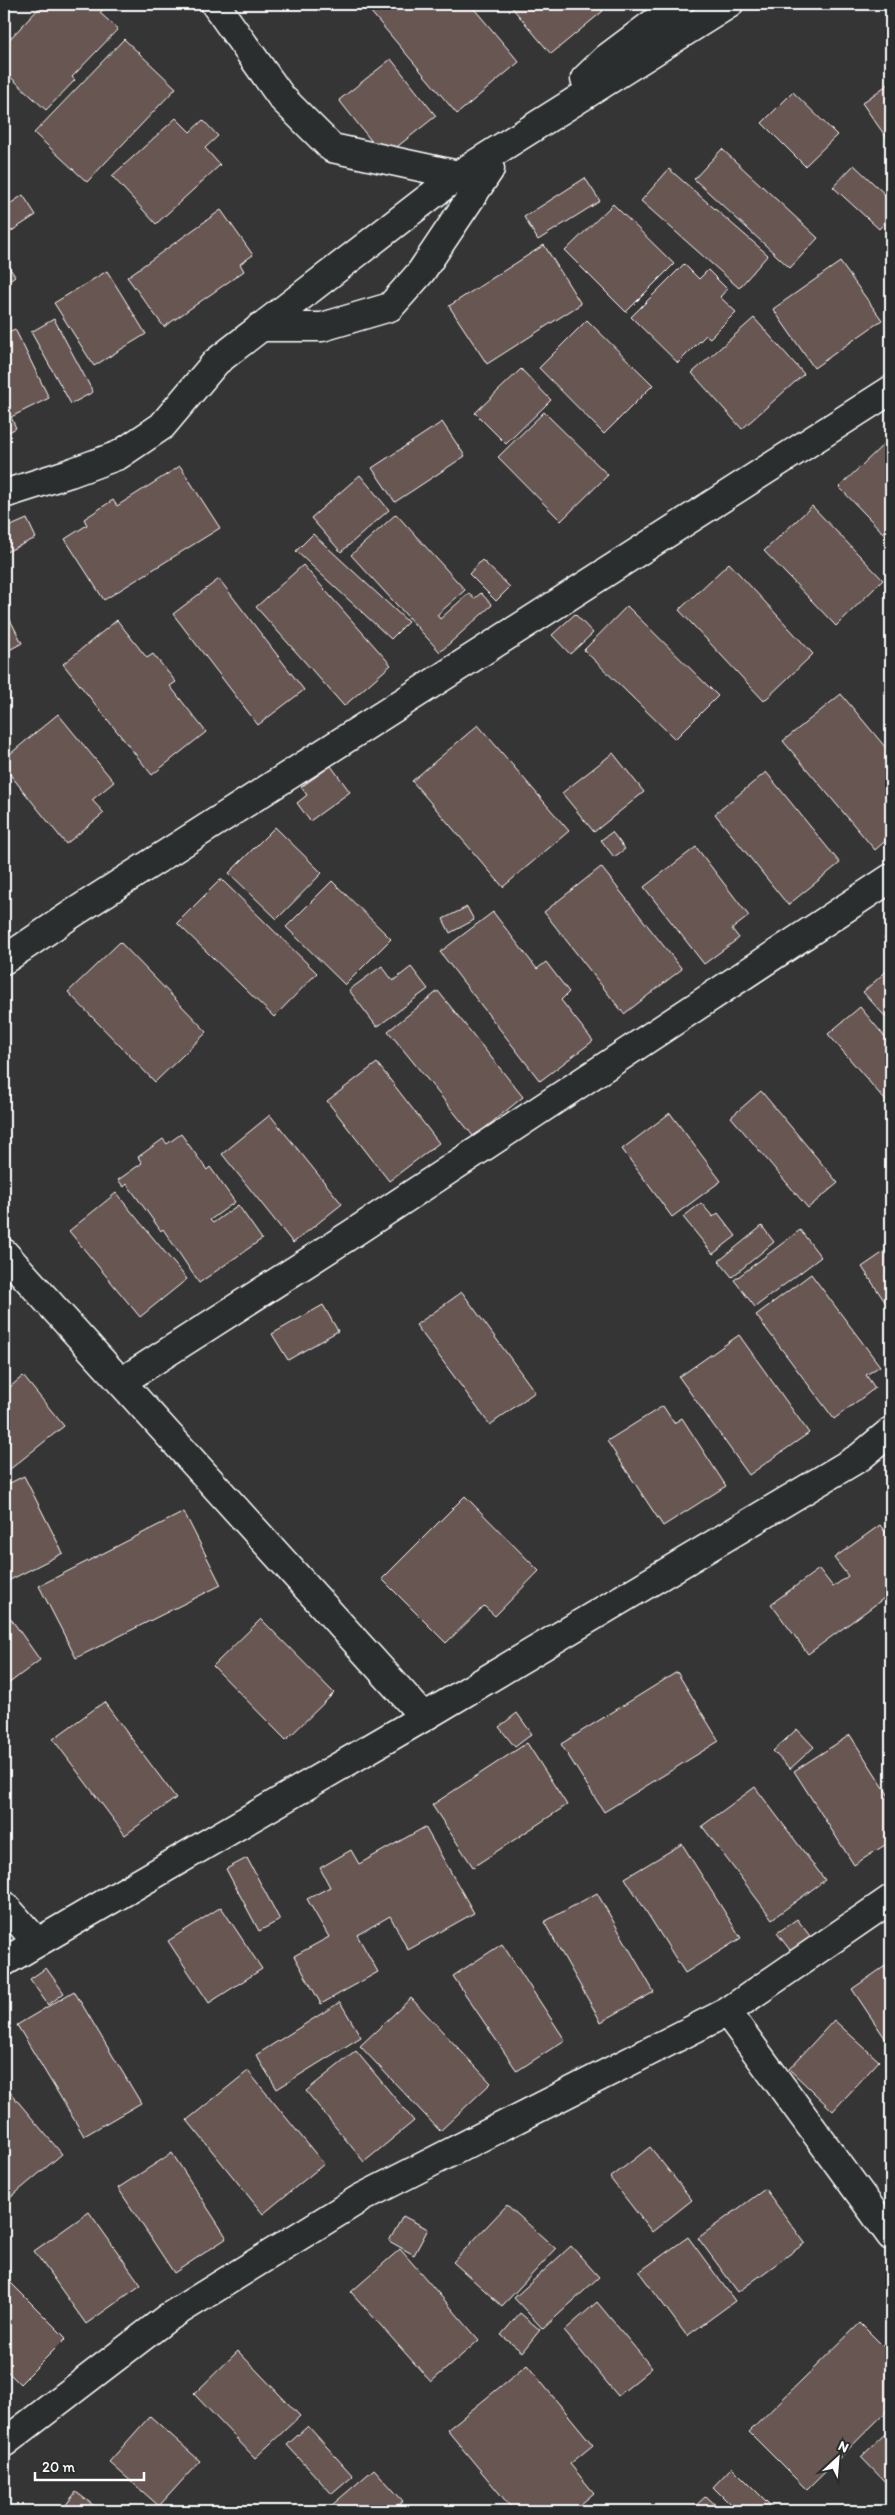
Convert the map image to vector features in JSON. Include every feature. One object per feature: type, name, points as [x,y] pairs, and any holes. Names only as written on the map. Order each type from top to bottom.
[{"type":"street","points":[[215,4],[282,98],[332,148],[458,174],[472,184],[607,58],[679,4]]},
{"type":"street","points":[[4,494],[70,473],[120,454],[162,426],[216,362],[458,174],[729,4]]},
{"type":"street","points":[[260,327],[322,327],[390,307],[421,272],[506,144]]},
{"type":"street","points":[[4,960],[75,912],[891,390]]},
{"type":"street","points":[[121,1382],[350,1235],[891,878]]},
{"type":"street","points":[[4,1253],[424,1717]]},
{"type":"street","points":[[4,1962],[424,1717],[860,1457],[891,1431]]},
{"type":"street","points":[[4,2443],[167,2318],[361,2198],[727,2012],[891,1899]]},
{"type":"street","points":[[4,1905],[37,1942]]},
{"type":"street","points":[[727,2012],[891,2236]]},
{"type":"building","points":[[43,4],[107,4],[100,13],[118,29],[72,77],[75,80],[46,110],[4,71],[4,45]]},
{"type":"building","points":[[366,4],[470,4],[519,62],[457,114]]},
{"type":"building","points":[[509,4],[596,4],[603,11],[551,54]]},
{"type":"building","points":[[124,39],[176,88],[87,182],[34,133]]},
{"type":"building","points":[[391,59],[436,116],[384,157],[339,100]]},
{"type":"building","points":[[891,82],[891,144],[862,103]]},
{"type":"building","points":[[793,92],[837,135],[805,166],[762,123]]},
{"type":"building","points":[[176,118],[190,132],[203,120],[218,136],[205,148],[220,165],[156,224],[112,176]]},
{"type":"building","points":[[722,149],[818,238],[790,268],[694,179]]},
{"type":"building","points":[[854,165],[891,200],[891,216],[879,229],[833,187]]},
{"type":"building","points":[[669,169],[768,255],[739,288],[641,201]]},
{"type":"building","points":[[585,178],[600,201],[538,240],[524,217]]},
{"type":"building","points":[[23,195],[36,215],[4,236],[4,208]]},
{"type":"building","points":[[613,204],[674,264],[626,312],[565,251]]},
{"type":"building","points":[[221,210],[253,255],[240,264],[244,271],[164,327],[127,277]]},
{"type":"building","points":[[544,245],[581,304],[487,364],[449,306]]},
{"type":"building","points":[[4,260],[15,276],[4,284]]},
{"type":"building","points":[[840,262],[882,320],[814,368],[773,309]]},
{"type":"building","points":[[684,264],[699,279],[708,270],[727,289],[720,297],[736,312],[710,338],[706,335],[678,363],[631,317]]},
{"type":"building","points":[[107,271],[146,334],[94,366],[54,303]]},
{"type":"building","points":[[754,318],[804,374],[742,429],[692,373]]},
{"type":"building","points":[[54,319],[93,392],[71,404],[31,332]]},
{"type":"building","points":[[587,320],[653,385],[604,434],[539,368]]},
{"type":"building","points":[[15,329],[49,398],[11,417],[16,428],[4,435],[4,334]]},
{"type":"building","points":[[521,369],[551,400],[506,444],[475,413]]},
{"type":"building","points":[[544,412],[608,475],[561,521],[498,457]]},
{"type":"building","points":[[442,422],[465,456],[395,502],[372,468]]},
{"type":"building","points":[[884,444],[891,452],[891,541],[839,487]]},
{"type":"building","points":[[180,466],[220,528],[104,600],[65,539],[87,525],[84,519],[113,500],[117,506]]},
{"type":"building","points":[[360,475],[389,510],[341,552],[311,518]]},
{"type":"building","points":[[812,506],[883,580],[836,626],[764,551]]},
{"type":"building","points":[[396,514],[465,590],[437,615],[440,619],[469,593],[474,599],[481,593],[492,605],[440,652],[351,555]]},
{"type":"building","points":[[27,519],[36,538],[4,553],[4,529]]},
{"type":"building","points":[[313,534],[408,622],[391,639],[296,551]]},
{"type":"building","points":[[482,560],[510,587],[496,601],[469,574]]},
{"type":"building","points":[[729,563],[813,654],[764,701],[679,610]]},
{"type":"building","points":[[303,565],[391,665],[344,706],[256,607]]},
{"type":"building","points":[[219,579],[304,690],[258,725],[173,614]]},
{"type":"building","points":[[627,606],[718,696],[675,739],[584,650]]},
{"type":"building","points":[[4,608],[22,643],[4,653]]},
{"type":"building","points":[[575,614],[593,633],[570,654],[552,635]]},
{"type":"building","points":[[117,620],[147,658],[153,654],[176,682],[170,686],[206,732],[152,775],[63,664]]},
{"type":"building","points":[[841,694],[891,754],[891,836],[875,850],[783,741]]},
{"type":"building","points":[[58,714],[114,782],[92,800],[104,813],[66,844],[4,767],[4,759]]},
{"type":"building","points":[[478,725],[569,831],[503,887],[412,781]]},
{"type":"building","points":[[613,753],[644,792],[594,832],[562,793]]},
{"type":"building","points":[[331,766],[350,792],[310,821],[297,803],[307,795],[301,787]]},
{"type":"building","points":[[766,772],[840,863],[788,905],[715,814]]},
{"type":"building","points":[[275,827],[322,873],[277,919],[229,873]]},
{"type":"building","points":[[612,832],[625,849],[614,857],[601,840]]},
{"type":"building","points":[[696,847],[749,916],[732,929],[739,938],[704,964],[644,887]]},
{"type":"building","points":[[601,867],[682,969],[624,1014],[544,912]]},
{"type":"building","points":[[221,879],[317,973],[274,1017],[177,923]]},
{"type":"building","points":[[332,881],[391,939],[345,985],[286,927]]},
{"type":"building","points":[[467,907],[474,920],[450,933],[443,919]]},
{"type":"building","points":[[493,912],[537,969],[546,962],[569,992],[561,1000],[593,1041],[540,1081],[440,952]]},
{"type":"building","points":[[891,932],[891,946],[884,938]]},
{"type":"building","points":[[120,942],[207,1032],[155,1082],[68,992]]},
{"type":"building","points":[[382,966],[393,981],[411,967],[428,989],[377,1027],[349,990]]},
{"type":"building","points":[[891,967],[891,1023],[863,992]]},
{"type":"building","points":[[438,991],[523,1097],[474,1137],[388,1031]]},
{"type":"building","points":[[860,1007],[891,1044],[891,1107],[828,1034]]},
{"type":"building","points":[[377,1063],[439,1143],[389,1181],[327,1101]]},
{"type":"building","points":[[761,1091],[838,1183],[808,1208],[731,1117]]},
{"type":"building","points":[[670,1113],[721,1181],[672,1217],[622,1149]]},
{"type":"building","points":[[270,1115],[342,1204],[293,1243],[222,1154]]},
{"type":"building","points":[[181,1134],[207,1170],[210,1167],[235,1202],[210,1220],[213,1223],[238,1205],[262,1239],[199,1283],[163,1229],[161,1231],[127,1184],[124,1187],[118,1180],[142,1163],[138,1157],[163,1139],[167,1144]]},
{"type":"building","points":[[116,1193],[187,1279],[140,1317],[69,1231]]},
{"type":"building","points":[[701,1203],[713,1217],[718,1213],[736,1236],[713,1254],[683,1217]]},
{"type":"building","points":[[762,1226],[774,1242],[732,1277],[719,1261]]},
{"type":"building","points":[[800,1230],[821,1257],[755,1307],[734,1280]]},
{"type":"building","points":[[891,1247],[891,1311],[862,1267]]},
{"type":"building","points":[[811,1274],[880,1366],[866,1375],[875,1388],[834,1419],[756,1315]]},
{"type":"building","points":[[462,1292],[535,1392],[490,1425],[416,1325]]},
{"type":"building","points":[[323,1305],[338,1331],[288,1360],[272,1334]]},
{"type":"building","points":[[739,1335],[809,1433],[749,1475],[679,1377]]},
{"type":"building","points":[[23,1376],[64,1426],[4,1474],[4,1392]]},
{"type":"building","points":[[663,1406],[674,1423],[682,1418],[726,1486],[663,1526],[607,1441]]},
{"type":"building","points":[[24,1476],[63,1553],[4,1583],[4,1486]]},
{"type":"building","points":[[465,1496],[539,1571],[495,1616],[484,1606],[446,1643],[382,1579]]},
{"type":"building","points":[[184,1512],[221,1585],[76,1658],[39,1586]]},
{"type":"building","points":[[880,1525],[891,1540],[891,1593],[808,1654],[771,1604],[819,1569],[833,1587],[848,1576],[834,1558]]},
{"type":"building","points":[[4,1609],[40,1660],[4,1687]]},
{"type":"building","points":[[261,1619],[334,1693],[286,1740],[213,1666]]},
{"type":"building","points":[[677,1672],[719,1741],[604,1812],[561,1744]]},
{"type":"building","points":[[104,1702],[176,1798],[125,1835],[53,1739]]},
{"type":"building","points":[[517,1713],[532,1734],[515,1747],[499,1727]]},
{"type":"building","points":[[797,1729],[814,1747],[790,1769],[773,1751]]},
{"type":"building","points":[[850,1735],[891,1799],[891,1841],[854,1865],[794,1771]]},
{"type":"building","points":[[527,1743],[567,1805],[473,1867],[432,1805]]},
{"type":"building","points":[[755,1787],[825,1880],[772,1919],[702,1826]]},
{"type":"building","points":[[425,1827],[474,1913],[408,1950],[390,1916],[357,1935],[378,1972],[321,2004],[294,1956],[329,1937],[307,1899],[330,1887],[320,1868],[351,1850],[359,1864]]},
{"type":"building","points":[[682,1844],[741,1938],[685,1973],[625,1878]]},
{"type":"building","points":[[247,1858],[280,1920],[259,1931],[226,1869]]},
{"type":"building","points":[[597,1893],[654,1992],[601,2022],[544,1922]]},
{"type":"building","points":[[221,1907],[262,1969],[209,2003],[168,1941]]},
{"type":"building","points":[[797,1919],[813,1940],[793,1954],[777,1933]]},
{"type":"building","points":[[502,1944],[565,2040],[517,2071],[453,1976]]},
{"type":"building","points":[[891,1962],[891,2047],[852,1989]]},
{"type":"building","points":[[46,1968],[64,1993],[48,2005],[30,1979]]},
{"type":"building","points":[[74,1991],[141,2103],[84,2136],[17,2025]]},
{"type":"building","points":[[411,1998],[491,2083],[440,2131],[360,2046]]},
{"type":"building","points":[[340,2002],[361,2037],[277,2089],[256,2055]]},
{"type":"building","points":[[834,2020],[879,2061],[833,2111],[789,2069]]},
{"type":"building","points":[[356,2051],[414,2121],[364,2162],[306,2091]]},
{"type":"building","points":[[248,2071],[324,2164],[263,2214],[187,2120]]},
{"type":"building","points":[[4,2085],[62,2154],[4,2203]]},
{"type":"building","points":[[650,2147],[692,2200],[652,2232],[610,2178]]},
{"type":"building","points":[[172,2153],[227,2238],[174,2273],[118,2188]]},
{"type":"building","points":[[765,2189],[805,2243],[738,2292],[698,2238]]},
{"type":"building","points":[[507,2205],[556,2249],[502,2306],[453,2262]]},
{"type":"building","points":[[89,2212],[141,2285],[86,2324],[34,2251]]},
{"type":"building","points":[[403,2216],[428,2229],[414,2255],[389,2241]]},
{"type":"building","points":[[688,2237],[735,2301],[687,2336],[639,2272]]},
{"type":"building","points":[[571,2246],[599,2277],[543,2329],[514,2298]]},
{"type":"building","points":[[400,2249],[479,2340],[431,2382],[351,2292]]},
{"type":"building","points":[[4,2276],[66,2338],[20,2384],[4,2368]]},
{"type":"building","points":[[597,2302],[652,2368],[618,2396],[564,2331]]},
{"type":"building","points":[[520,2313],[540,2330],[522,2352],[501,2335]]},
{"type":"building","points":[[860,2323],[891,2354],[891,2407],[807,2490],[749,2432]]},
{"type":"building","points":[[238,2351],[300,2416],[255,2458],[194,2394]]},
{"type":"building","points":[[527,2365],[593,2445],[570,2464],[594,2493],[573,2511],[514,2511],[447,2430]]},
{"type":"building","points":[[150,2416],[200,2461],[159,2506],[109,2462]]},
{"type":"building","points":[[308,2426],[353,2476],[332,2494],[287,2445]]},
{"type":"building","points":[[891,2428],[891,2488],[861,2457]]},
{"type":"building","points":[[732,2467],[774,2509],[772,2511],[737,2511],[713,2487]]},
{"type":"building","points":[[374,2469],[403,2501],[391,2511],[325,2511]]},
{"type":"building","points":[[76,2492],[101,2511],[61,2511]]},
{"type":"building","points":[[706,2496],[722,2511],[690,2511]]}]
